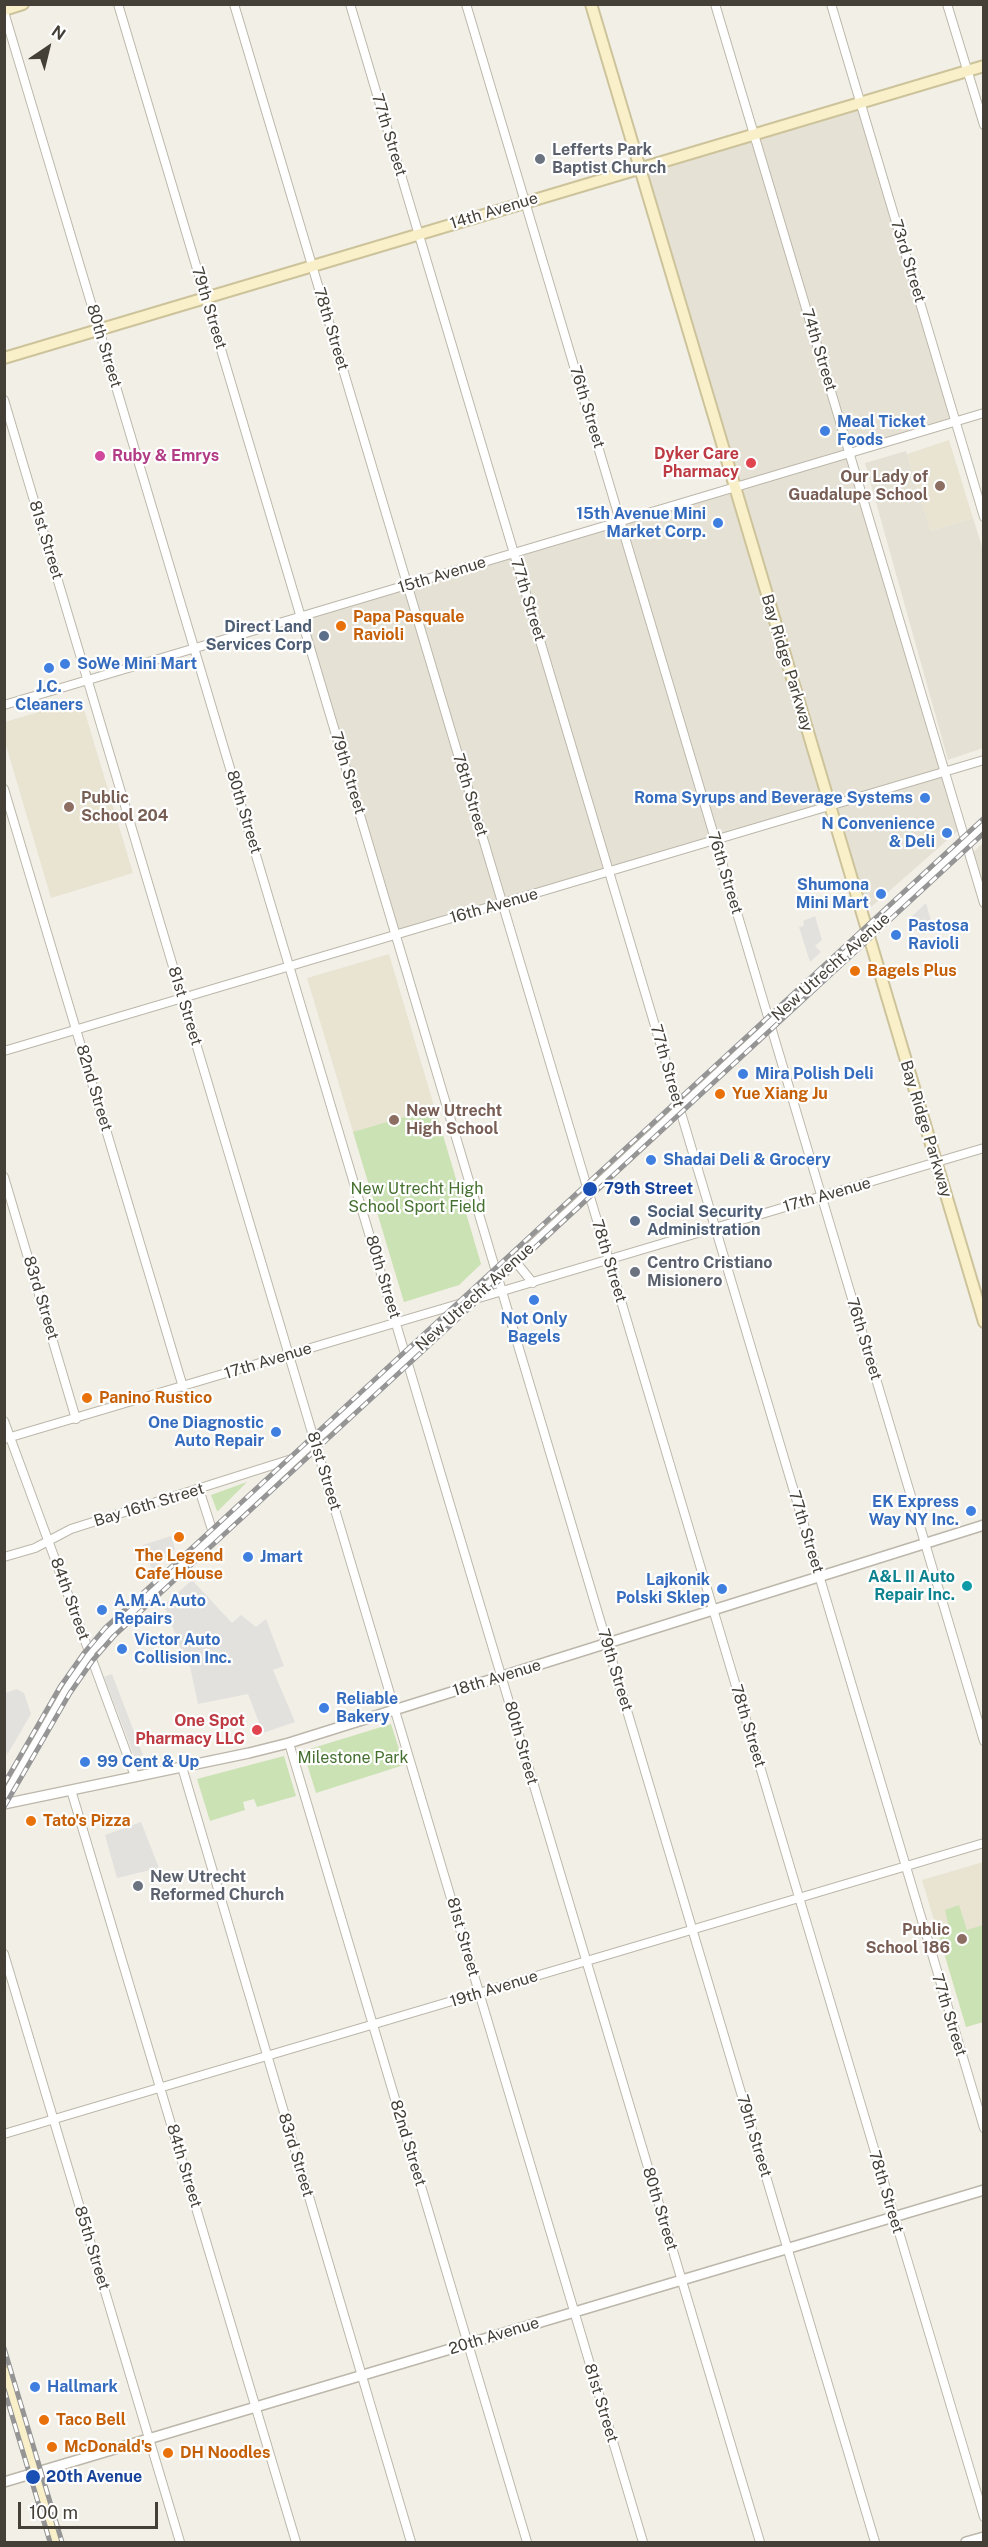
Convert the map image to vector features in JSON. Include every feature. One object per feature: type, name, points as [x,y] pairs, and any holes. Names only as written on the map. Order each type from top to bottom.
[{"type":"main road","points":[[4,11],[23,4]]},
{"type":"main road","name":"Bay Ridge Parkway","points":[[591,4],[984,1322]]},
{"type":"main road","name":"14th Avenue","points":[[4,358],[984,66]]},
{"type":"main road","points":[[4,2372],[55,2542]]},
{"type":"street","name":"79th Street","points":[[118,4],[875,2542]]},
{"type":"street","name":"78th Street","points":[[234,4],[984,2517]]},
{"type":"street","name":"77th Street","points":[[350,4],[984,2128]]},
{"type":"street","name":"76th Street","points":[[466,4],[984,1741]]},
{"type":"street","name":"74th Street","points":[[716,4],[984,903]]},
{"type":"street","name":"73rd Street","points":[[831,4],[984,517]]},
{"type":"street","points":[[947,4],[984,125]]},
{"type":"street","name":"80th Street","points":[[4,11],[760,2542]]},
{"type":"street","name":"81st Street","points":[[4,400],[643,2542]]},
{"type":"street","name":"15th Avenue","points":[[4,705],[984,413]]},
{"type":"street","name":"16th Avenue","points":[[4,1051],[984,760]]},
{"type":"street","name":"82nd Street","points":[[4,789],[183,1387]]},
{"type":"street","name":"New Utrecht Avenue","points":[[4,1799],[89,1652],[295,1458],[498,1277],[984,827]]},
{"type":"street","name":"17th Avenue","points":[[7,1438],[984,1148]]},
{"type":"street","name":"83rd Street","points":[[4,1177],[76,1419]]},
{"type":"street","points":[[515,1261],[532,1283]]},
{"type":"street","name":"84th Street","points":[[4,1421],[7,1438],[49,1541],[135,1776]]},
{"type":"street","name":"Bay 16th Street","points":[[4,1557],[35,1548],[71,1529],[295,1458]]},
{"type":"street","points":[[199,1489],[214,1536]]},
{"type":"street","name":"18th Avenue","points":[[4,1804],[289,1743],[984,1525]]},
{"type":"street","name":"82nd Street","points":[[289,1743],[527,2542]]},
{"type":"street","name":"83rd Street","points":[[182,1767],[411,2542]]},
{"type":"street","name":"84th Street","points":[[71,1790],[296,2542]]},
{"type":"street","name":"19th Avenue","points":[[4,2134],[984,1843]]},
{"type":"street","name":"85th Street","points":[[4,1954],[180,2542]]},
{"type":"street","name":"20th Avenue","points":[[4,2482],[984,2190]]},
{"type":"street","points":[[966,2542],[984,2537]]},
{"type":"shaded area","points":[[860,102],[956,422],[850,453],[961,828],[862,915],[830,807],[396,934],[301,617],[734,488],[639,169]]},
{"type":"shaded area","name":"Our Lady of Guadalupe School","points":[[949,440],[973,518],[931,531],[907,454]]},
{"type":"shaded area","points":[[906,451],[931,531],[973,518],[984,553],[983,748],[948,760],[865,463]]},
{"type":"shaded area","name":"Public School 204","points":[[81,699],[133,873],[51,898],[5,742],[5,722]]},
{"type":"shaded area","points":[[983,843],[983,903],[969,856]]},
{"type":"shaded area","points":[[926,903],[934,931],[923,934],[921,930],[916,931],[915,929],[919,927],[917,920],[913,921],[912,916]]},
{"type":"shaded area","points":[[815,916],[822,940],[815,946],[821,952],[810,962],[799,927],[804,926],[803,921]]},
{"type":"shaded area","name":"New Utrecht High School","points":[[389,954],[481,1264],[459,1285],[404,1302],[307,978]]},
{"type":"shaded area","points":[[171,1536],[175,1549],[152,1570],[143,1545]]},
{"type":"shaded area","points":[[192,1580],[232,1623],[241,1615],[256,1627],[266,1619],[284,1666],[273,1670],[295,1722],[263,1733],[248,1694],[198,1704],[188,1657],[184,1657],[164,1605]]},
{"type":"shaded area","points":[[112,1674],[143,1755],[135,1758],[104,1677]]},
{"type":"shaded area","points":[[17,1689],[24,1693],[31,1714],[7,1755],[5,1693]]},
{"type":"shaded area","points":[[141,1822],[159,1868],[117,1878],[105,1835]]},
{"type":"shaded area","name":"Public School 186","points":[[983,1862],[983,2022],[966,2027],[922,1880]]},
{"type":"green space","name":"New Utrecht High School Sport Field","points":[[435,1108],[481,1264],[459,1285],[404,1302],[353,1132]]},
{"type":"green space","points":[[247,1482],[218,1511],[217,1511],[211,1495]]},
{"type":"green space","name":"Milestone Park","points":[[391,1724],[404,1765],[316,1793],[303,1751]]},
{"type":"green space","points":[[284,1756],[296,1796],[257,1807],[254,1799],[243,1802],[245,1810],[210,1821],[197,1779]]},
{"type":"green space","points":[[959,1905],[967,1930],[983,1925],[983,2022],[966,2027],[938,1932],[949,1928],[945,1910]]},
{"type":"railway","points":[[4,1784],[60,1687],[105,1628],[984,818]]},
{"type":"railway","points":[[4,1807],[70,1693],[93,1660],[114,1636],[984,833]]},
{"type":"railway","points":[[4,2348],[62,2542]]},
{"type":"railway","points":[[4,2389],[50,2542]]},
{"type":"place","name":"Lefferts Park Baptist Church","points":[[540,159]]},
{"type":"place","name":"Meal Ticket Foods","points":[[825,431]]},
{"type":"place","name":"Ruby & Emrys","points":[[100,456]]},
{"type":"place","name":"Dyker Care Pharmacy","points":[[751,463]]},
{"type":"place","name":"Our Lady of Guadalupe School","points":[[940,486]]},
{"type":"place","name":"15th Avenue Mini Market Corp.","points":[[718,523]]},
{"type":"place","name":"Papa Pasquale Ravioli","points":[[341,626]]},
{"type":"place","name":"Direct Land Services Corp","points":[[324,636]]},
{"type":"place","name":"SoWe Mini Mart","points":[[65,664]]},
{"type":"place","name":"J.C. Cleaners","points":[[49,668]]},
{"type":"place","name":"Roma Syrups and Beverage Systems","points":[[925,798]]},
{"type":"place","name":"Public School 204","points":[[69,807]]},
{"type":"place","name":"N Convenience & Deli","points":[[947,833]]},
{"type":"place","name":"Shumona Mini Mart","points":[[881,894]]},
{"type":"place","name":"Pastosa Ravioli","points":[[896,935]]},
{"type":"place","name":"Bagels Plus","points":[[855,971]]},
{"type":"place","name":"Mira Polish Deli","points":[[743,1074]]},
{"type":"place","name":"Yue Xiang Ju","points":[[720,1094]]},
{"type":"place","name":"New Utrecht High School","points":[[394,1120]]},
{"type":"place","name":"Shadai Deli & Grocery","points":[[651,1160]]},
{"type":"place","name":"79th Street","points":[[590,1189]]},
{"type":"place","name":"Social Security Administration","points":[[635,1221]]},
{"type":"place","name":"Centro Cristiano Misionero","points":[[635,1272]]},
{"type":"place","name":"Not Only Bagels","points":[[534,1300]]},
{"type":"place","name":"Panino Rustico","points":[[87,1398]]},
{"type":"place","name":"One Diagnostic Auto Repair","points":[[276,1432]]},
{"type":"place","name":"EK Express Way NY Inc.","points":[[971,1511]]},
{"type":"place","name":"The Legend Cafe House","points":[[179,1537]]},
{"type":"place","name":"Jmart","points":[[248,1557]]},
{"type":"place","name":"A&L II Auto Repair Inc.","points":[[967,1586]]},
{"type":"place","name":"Lajkonik Polski Sklep","points":[[722,1589]]},
{"type":"place","name":"A.M.A. Auto Repairs","points":[[102,1610]]},
{"type":"place","name":"Victor Auto Collision Inc.","points":[[122,1649]]},
{"type":"place","name":"Reliable Bakery","points":[[324,1708]]},
{"type":"place","name":"One Spot Pharmacy LLC","points":[[257,1730]]},
{"type":"place","name":"99 Cent & Up","points":[[85,1762]]},
{"type":"place","name":"Tato's Pizza","points":[[31,1821]]},
{"type":"place","name":"New Utrecht Reformed Church","points":[[138,1886]]},
{"type":"place","name":"Public School 186","points":[[962,1939]]},
{"type":"place","name":"Hallmark","points":[[35,2387]]},
{"type":"place","name":"Taco Bell","points":[[44,2420]]},
{"type":"place","name":"McDonald's","points":[[52,2447]]},
{"type":"place","name":"DH Noodles","points":[[168,2453]]},
{"type":"place","name":"20th Avenue","points":[[33,2477]]}]
